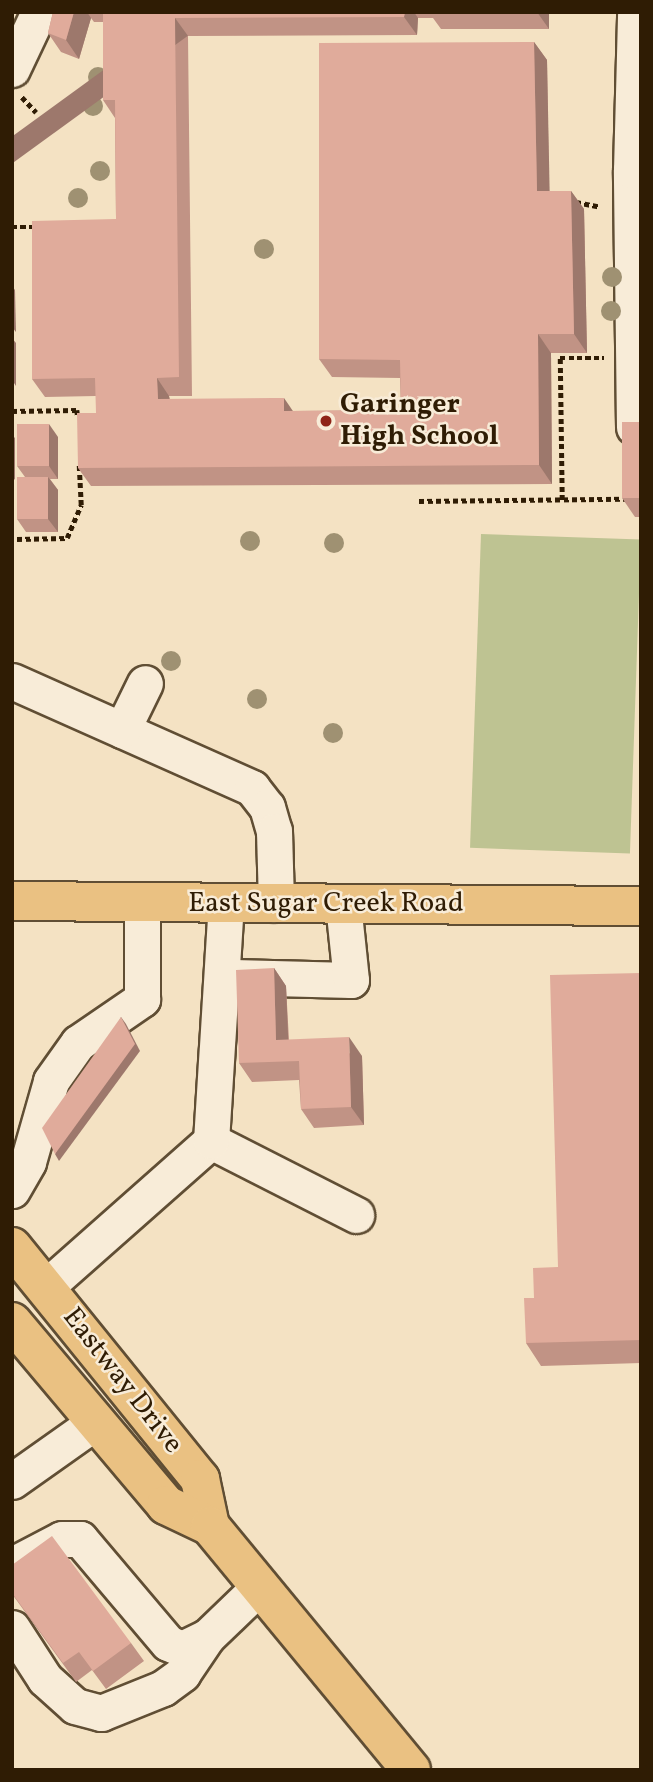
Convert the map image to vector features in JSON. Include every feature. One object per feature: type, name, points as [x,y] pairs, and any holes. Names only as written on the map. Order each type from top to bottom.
[{"type":"main road","name":"East Sugar Creek Road","points":[[12,901],[641,906]]},
{"type":"main road","name":"Eastway Drive","points":[[12,1247],[47,1286],[200,1479],[210,1526]]},
{"type":"main road","name":"Eastway Drive","points":[[12,1322],[94,1423],[166,1505],[210,1526],[411,1770]]},
{"type":"street","points":[[12,69],[39,12]]},
{"type":"street","points":[[634,427],[635,12]]},
{"type":"street","points":[[12,681],[252,788],[267,807],[274,831],[276,904]]},
{"type":"street","points":[[122,730],[145,683]]},
{"type":"street","points":[[12,1190],[28,1162],[51,1082],[78,1043],[142,999],[142,903]]},
{"type":"street","points":[[47,1286],[211,1140],[226,903]]},
{"type":"street","points":[[223,977],[351,980],[344,904]]},
{"type":"street","points":[[211,1140],[356,1215]]},
{"type":"street","points":[[12,1481],[94,1423]]},
{"type":"street","points":[[12,1565],[62,1539],[80,1539],[168,1643],[182,1649],[207,1637]]},
{"type":"street","points":[[12,1628],[45,1679],[75,1706],[101,1713],[163,1688],[182,1674],[207,1637],[260,1586]]},
{"type":"path","points":[[570,202],[599,205],[605,218]]},
{"type":"path","points":[[12,227],[51,227]]},
{"type":"path","points":[[562,500],[561,358],[634,357]]},
{"type":"path","points":[[12,411],[77,410],[78,424]]},
{"type":"path","points":[[17,539],[67,538],[81,505],[79,451]]},
{"type":"path","points":[[419,501],[625,499]]},
{"type":"green space","points":[[481,534],[641,540],[630,853],[470,848]]},
{"type":"building","points":[[53,12],[74,12],[66,40],[48,33]]},
{"type":"building","points":[[103,12],[405,12],[404,17],[175,18],[179,377],[157,378],[158,399],[284,398],[284,411],[401,410],[400,360],[319,359],[319,43],[534,42],[537,191],[571,191],[574,334],[538,334],[539,465],[78,468],[77,413],[96,413],[95,378],[32,379],[32,221],[116,219],[115,100],[103,100]]},
{"type":"building","points":[[622,422],[641,422],[641,498],[622,498]]},
{"type":"building","points":[[17,424],[49,424],[49,466],[17,466]]},
{"type":"building","points":[[17,477],[48,477],[48,519],[17,519]]},
{"type":"building","points":[[274,968],[276,1040],[349,1037],[351,1107],[301,1109],[299,1061],[239,1063],[236,970]]},
{"type":"building","points":[[641,973],[641,1340],[526,1343],[524,1298],[534,1298],[533,1268],[558,1267],[550,975]]},
{"type":"building","points":[[121,1017],[135,1044],[55,1154],[42,1128]]},
{"type":"building","points":[[52,1536],[131,1643],[93,1671],[79,1652],[63,1663],[12,1593],[12,1565]]},
{"type":"place","name":"Garinger High School","points":[[326,421]]}]
